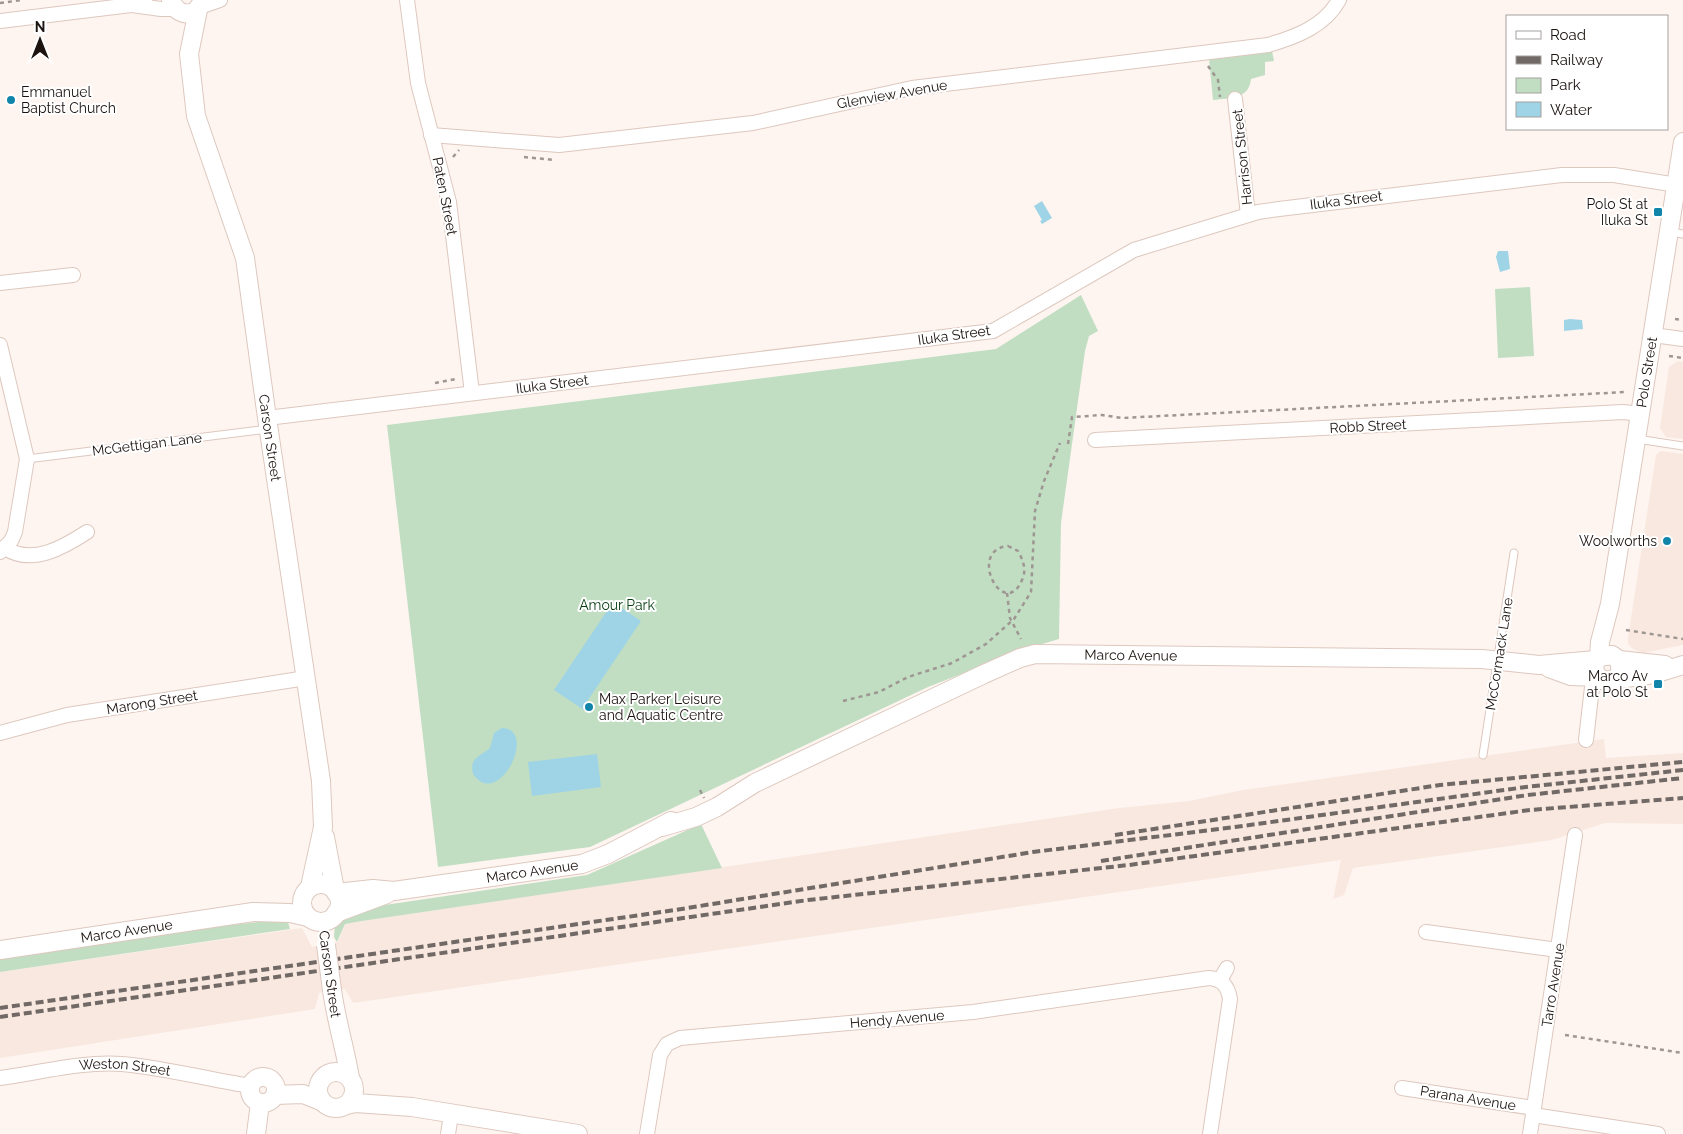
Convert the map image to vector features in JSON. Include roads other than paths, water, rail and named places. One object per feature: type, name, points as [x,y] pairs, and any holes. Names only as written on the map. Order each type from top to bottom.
[{"type":"street","points":[[0,21],[131,5],[145,0]]},
{"type":"street","points":[[131,5],[161,10],[175,7],[187,14],[200,5],[220,0]]},
{"type":"street","name":"Paten Street","points":[[407,0],[416,74],[449,202],[472,393]]},
{"type":"street","name":"Glenview Avenue","points":[[432,135],[548,146],[753,122],[912,88],[1268,45],[1323,22],[1339,0]]},
{"type":"street","name":"Carson Street","points":[[189,54],[200,5]]},
{"type":"street","name":"Carson Street","points":[[175,7],[181,33],[189,54],[199,128],[235,222],[246,258],[267,423],[321,781],[323,827],[335,891]]},
{"type":"street","name":"Harrison Street","points":[[1235,99],[1248,216]]},
{"type":"street","name":"Polo Street","points":[[1586,740],[1592,687],[1606,667],[1600,642],[1610,604],[1653,335],[1676,233],[1677,185],[1683,142]]},
{"type":"street","name":"Iluka Street","points":[[267,423],[472,393],[993,331],[1134,250],[1279,208],[1562,175],[1614,175],[1677,185]]},
{"type":"street","points":[[0,283],[73,275]]},
{"type":"street","points":[[1653,335],[1683,338]]},
{"type":"street","points":[[0,345],[27,459],[18,521],[13,537],[3,550],[22,556],[39,554],[64,547],[87,532]]},
{"type":"street","name":"Robb Street","points":[[1095,440],[1623,412],[1641,414]]},
{"type":"street","name":"Marco Avenue","points":[[0,950],[253,912],[290,913],[323,917],[394,891],[572,866],[598,858],[662,827],[696,817],[717,807],[751,785],[984,674],[1020,658],[1035,654],[1498,660],[1539,665],[1606,667],[1654,674],[1683,665]]},
{"type":"street","name":"Marong Street","points":[[0,733],[67,715],[306,678]]},
{"type":"street","name":"Carson Street","points":[[307,890],[323,827]]},
{"type":"street","name":"Tarro Avenue","points":[[1530,1134],[1575,835]]},
{"type":"street","points":[[323,884],[335,891],[339,902],[323,917],[302,906],[307,890],[323,884]]},
{"type":"street","name":"Marco Avenue","points":[[335,891],[373,889],[394,891]]},
{"type":"street","name":"Marco Avenue","points":[[253,912],[307,890]]},
{"type":"street","name":"Carson Street","points":[[323,917],[337,1026],[345,1049],[352,1082]]},
{"type":"street","points":[[1426,932],[1558,950]]},
{"type":"street","points":[[1210,1134],[1229,1008],[1228,991],[1220,980],[1227,968]]},
{"type":"street","name":"Hendy Avenue","points":[[647,1134],[660,1055],[667,1044],[680,1038],[963,1014],[1202,978],[1220,980]]},
{"type":"street","name":"Carson Street","points":[[324,1077],[334,1059],[337,1026]]},
{"type":"street","name":"Weston Street","points":[[0,1078],[85,1066],[120,1064],[206,1076],[250,1086]]},
{"type":"street","points":[[270,1094],[340,1072],[352,1082],[412,1107]]},
{"type":"street","points":[[256,1134],[270,1094],[271,1080],[261,1077],[256,1078],[250,1086],[250,1095],[270,1094],[306,1095],[334,1107],[356,1103],[412,1107],[451,1115],[578,1134]]},
{"type":"street","points":[[323,1102],[318,1092],[324,1077]]},
{"type":"street","points":[[346,1105],[353,1096],[352,1082]]},
{"type":"street","name":"Parana Avenue","points":[[1402,1088],[1658,1134]]},
{"type":"street","points":[[448,1134],[451,1115]]},
{"type":"lane","name":"McGettigan Lane","points":[[27,459],[267,423]]},
{"type":"lane","points":[[1637,439],[1683,446]]},
{"type":"lane","name":"McCormack Lane","points":[[1483,755],[1514,553]]},
{"type":"water","points":[[1042,201],[1052,218],[1042,224],[1040,221],[1042,220],[1034,206]]},
{"type":"water","points":[[1498,251],[1508,251],[1510,269],[1500,272],[1496,257]]},
{"type":"water","points":[[1564,320],[1582,320],[1583,329],[1564,331]]},
{"type":"water","points":[[613,602],[641,621],[586,703],[588,705],[584,710],[554,690]]},
{"type":"water","points":[[502,728],[512,732],[517,741],[516,753],[511,765],[503,776],[493,783],[483,783],[473,774],[474,761],[490,748],[494,733]]},
{"type":"water","points":[[597,754],[601,787],[532,796],[528,762]]},
{"type":"railway","points":[[1115,835],[1440,785],[1683,762]]},
{"type":"railway","points":[[0,1008],[675,910],[1033,852],[1235,827],[1526,787],[1683,770]]},
{"type":"railway","points":[[1101,861],[1528,795],[1683,778]]},
{"type":"railway","points":[[0,1017],[808,900],[1129,865],[1530,810],[1683,798]]},
{"type":"place","name":"Emmanuel Baptist Church","points":[[11,100]]},
{"type":"place","name":"Polo St at Iluka St","points":[[1658,212]]},
{"type":"place","name":"Woolworths","points":[[1667,541]]},
{"type":"place","name":"Marco Av at Polo St","points":[[1658,684]]},
{"type":"place","name":"Max Parker Leisure and Aquatic Centre","points":[[589,707]]},
{"type":"park label","name":"Amour Park","points":[[617,605]]}]
